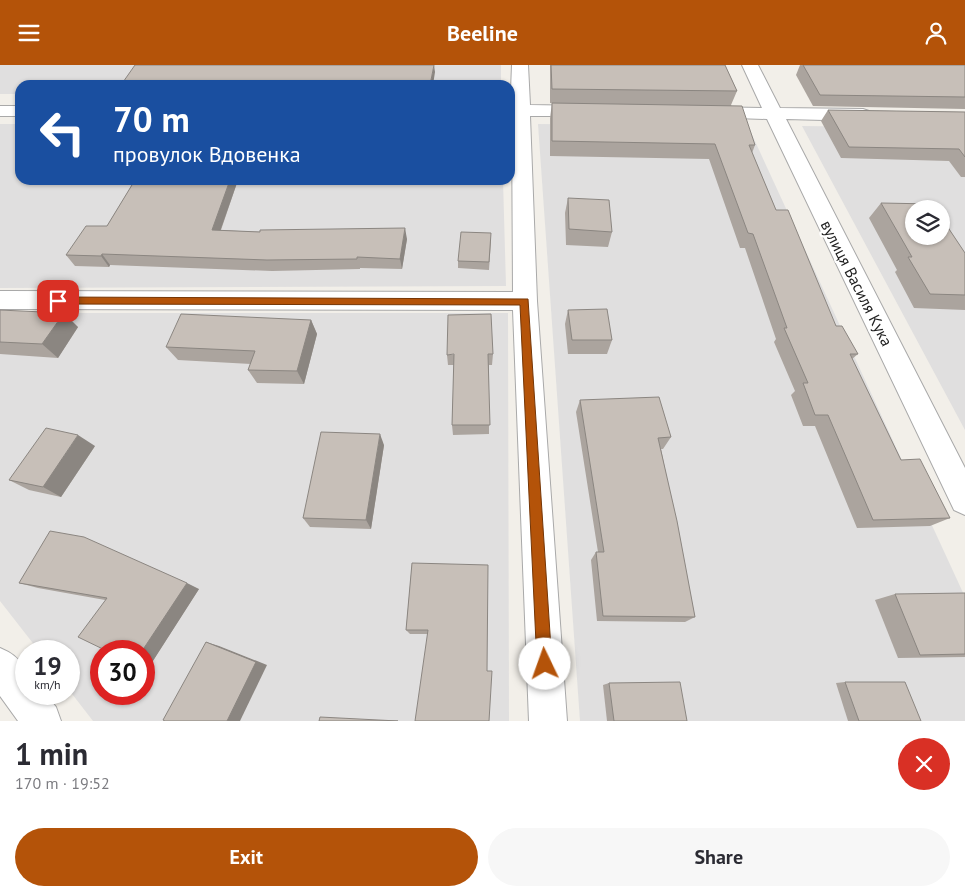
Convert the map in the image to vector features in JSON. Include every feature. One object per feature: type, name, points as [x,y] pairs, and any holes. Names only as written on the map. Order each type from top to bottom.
[{"type":"street","points":[[520,65],[515,109],[548,721]]},
{"type":"street","name":"вулиця Василя Кука","points":[[750,65],[772,113],[965,500]]},
{"type":"street","points":[[515,109],[607,111]]},
{"type":"street","points":[[0,111],[15,111]]},
{"type":"street","points":[[684,112],[878,115]]},
{"type":"street","points":[[0,301],[525,301]]},
{"type":"street","points":[[0,666],[42,721]]},
{"type":"shaded area","points":[[0,65],[501,65],[501,80],[15,80],[15,94],[0,94]]},
{"type":"shaded area","points":[[0,124],[15,124],[15,185],[503,185],[506,286],[0,288]]},
{"type":"shaded area","points":[[538,124],[748,126],[965,597],[965,721],[580,721]]},
{"type":"shaded area","points":[[802,126],[965,128],[965,430]]},
{"type":"shaded area","points":[[0,313],[508,313],[509,721],[93,721],[80,704],[80,640],[30,640],[0,601]]},
{"type":"building","points":[[135,65],[434,65],[431,80],[124,80]]},
{"type":"building","points":[[551,65],[725,65],[737,91],[552,89]]},
{"type":"building","points":[[803,65],[965,65],[965,97],[820,95]]},
{"type":"building","points":[[552,103],[742,106],[755,145],[749,145],[776,210],[788,210],[836,326],[842,326],[858,354],[850,354],[901,460],[920,459],[950,518],[873,520],[828,415],[815,415],[803,383],[808,383],[784,328],[787,328],[753,234],[748,233],[715,144],[552,141]]},
{"type":"building","points":[[828,110],[965,112],[965,157],[959,149],[849,147]]},
{"type":"building","points":[[132,185],[228,185],[212,230],[260,232],[260,230],[405,228],[400,259],[357,257],[357,259],[267,260],[102,254],[101,256],[66,255],[86,226],[107,226]]},
{"type":"building","points":[[568,198],[609,200],[612,232],[569,229]]},
{"type":"building","points":[[881,203],[905,203],[905,245]]},
{"type":"building","points":[[950,230],[965,253],[965,295],[930,294],[908,257],[912,257],[905,245],[950,245]]},
{"type":"building","points":[[461,232],[491,233],[489,262],[458,261]]},
{"type":"building","points":[[607,309],[612,340],[572,340],[568,310]]},
{"type":"building","points":[[0,310],[64,313],[42,344],[0,342]]},
{"type":"building","points":[[181,314],[311,320],[297,371],[248,370],[255,351],[166,347]]},
{"type":"building","points":[[491,314],[493,354],[488,354],[490,425],[452,425],[454,354],[447,355],[448,315]]},
{"type":"building","points":[[659,397],[671,437],[658,438],[677,521],[695,617],[603,616],[596,552],[604,552],[580,400]]},
{"type":"building","points":[[46,428],[78,435],[43,487],[9,480]]},
{"type":"building","points":[[321,432],[380,434],[366,520],[303,518]]},
{"type":"building","points":[[50,531],[84,537],[187,583],[149,640],[90,640],[90,643],[78,637],[107,598],[19,583]]},
{"type":"building","points":[[412,563],[488,565],[487,671],[492,671],[489,721],[415,721],[428,630],[406,630]]},
{"type":"building","points":[[965,593],[965,654],[920,655],[895,594]]},
{"type":"building","points":[[206,642],[256,662],[227,721],[163,720]]},
{"type":"building","points":[[680,682],[687,721],[614,721],[609,683]]},
{"type":"building","points":[[845,682],[905,682],[921,721],[859,721]]},
{"type":"building","points":[[320,717],[398,721],[319,721]]},
{"type":"route","points":[[58,301],[525,301],[545,664]]}]
